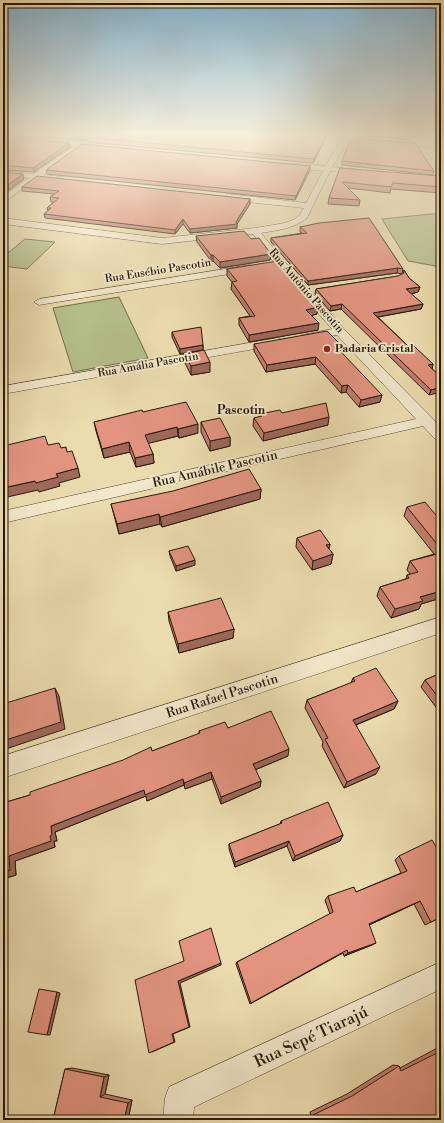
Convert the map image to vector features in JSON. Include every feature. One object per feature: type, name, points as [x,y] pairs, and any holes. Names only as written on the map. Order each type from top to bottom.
[{"type":"street","points":[[3,200],[20,187]]},
{"type":"street","points":[[3,221],[162,241],[255,231],[298,222],[304,216],[319,187]]},
{"type":"street","points":[[216,196],[310,206]]},
{"type":"street","name":"Rua Antônio Pascotin","points":[[255,231],[280,263],[340,331],[441,437]]},
{"type":"street","name":"Rua Eusébio Pascotin","points":[[39,302],[280,263]]},
{"type":"street","points":[[305,291],[321,289]]},
{"type":"street","name":"Rua Amália Pascotin","points":[[4,390],[340,331]]},
{"type":"street","name":"Rua Amábile Pascotin","points":[[3,516],[427,421]]},
{"type":"street","name":"Rua Rafael Pascotin","points":[[3,767],[441,625]]},
{"type":"street","name":"Rua Sepé Tiarajú","points":[[179,1109],[441,975]]},
{"type":"green space","points":[[441,213],[441,267],[408,261],[382,219]]},
{"type":"green space","points":[[25,239],[55,242],[27,269],[3,266],[3,257]]},
{"type":"green space","points":[[119,297],[148,358],[73,372],[53,308]]},
{"type":"building","points":[[26,187],[143,187],[250,199],[236,222],[237,224],[190,229],[183,219],[175,230],[44,214],[51,208],[47,208],[59,198],[50,197],[59,191]]},
{"type":"building","points":[[213,187],[300,187],[296,196]]},
{"type":"building","points":[[333,187],[347,187],[360,200],[329,198]]},
{"type":"building","points":[[369,218],[403,269],[398,268],[308,281],[271,238],[307,233],[300,227],[319,223]]},
{"type":"building","points":[[244,231],[251,239],[259,238],[271,254],[220,262],[213,255],[211,255],[196,236]]},
{"type":"building","points":[[278,261],[318,307],[306,310],[319,323],[249,335],[239,318],[255,316],[232,282],[237,281],[227,269]]},
{"type":"building","points":[[404,270],[409,278],[420,287],[406,289],[423,304],[373,313],[409,347],[414,346],[433,364],[428,365],[441,377],[441,387],[431,390],[342,304],[331,306],[316,289],[398,276],[404,273]]},
{"type":"building","points":[[201,327],[203,345],[180,349],[172,332]]},
{"type":"building","points":[[327,331],[341,345],[337,346],[344,355],[382,395],[361,400],[348,385],[342,386],[316,357],[267,365],[254,344]]},
{"type":"building","points":[[204,350],[210,362],[191,366],[184,354]]},
{"type":"building","points":[[186,402],[198,424],[178,429],[177,427],[145,435],[153,454],[135,458],[129,442],[102,449],[94,422],[142,410],[143,412]]},
{"type":"building","points":[[326,403],[329,417],[264,433],[254,418],[262,416],[260,414],[280,410],[282,413]]},
{"type":"building","points":[[220,418],[230,437],[210,441],[201,422]]},
{"type":"building","points":[[45,436],[48,445],[59,443],[61,448],[66,447],[67,452],[72,451],[78,468],[56,474],[58,477],[36,483],[35,481],[3,488],[3,446]]},
{"type":"building","points":[[249,469],[261,489],[160,517],[159,514],[117,524],[111,504],[173,491]]},
{"type":"building","points":[[425,502],[441,521],[441,549],[407,507]]},
{"type":"building","points":[[320,530],[330,544],[326,545],[333,554],[313,561],[297,538]]},
{"type":"building","points":[[188,546],[195,560],[176,566],[169,551]]},
{"type":"building","points":[[441,553],[441,591],[420,597],[423,601],[395,609],[380,587],[409,578],[407,575],[418,572],[410,561]]},
{"type":"building","points":[[221,598],[234,629],[178,644],[168,612]]},
{"type":"building","points":[[376,668],[398,701],[353,720],[380,767],[347,782],[325,739],[328,738],[307,700],[355,681],[353,678]]},
{"type":"building","points":[[441,673],[441,701],[425,680]]},
{"type":"building","points":[[55,688],[61,722],[3,741],[3,704]]},
{"type":"building","points":[[271,711],[289,749],[253,764],[261,781],[221,797],[211,772],[184,783],[183,779],[145,795],[144,790],[51,826],[51,841],[9,856],[10,870],[3,873],[3,803],[30,795],[30,792],[123,760],[151,747],[152,751],[200,733],[199,731],[225,722],[228,728]]},
{"type":"building","points":[[328,802],[343,835],[295,856],[289,841],[235,862],[229,844],[282,823],[281,821]]},
{"type":"building","points":[[432,840],[441,855],[441,917],[431,922],[420,901],[369,924],[376,943],[348,953],[347,950],[251,1003],[237,962],[333,912],[328,896],[354,887],[356,892],[407,871],[399,856]]},
{"type":"building","points":[[211,928],[221,963],[178,981],[189,1027],[172,1034],[174,1042],[149,1053],[135,980],[184,961],[179,941]]},
{"type":"building","points":[[39,989],[57,992],[47,1035],[28,1032]]},
{"type":"building","points":[[441,1051],[441,1120],[314,1120],[313,1115],[352,1096],[399,1066],[401,1071]]},
{"type":"building","points":[[65,1069],[104,1077],[100,1097],[128,1103],[124,1120],[53,1120]]},
{"type":"place","name":"Padaria Cristal","points":[[327,349]]},
{"type":"district","name":"Pascotin","points":[[241,410]]}]
